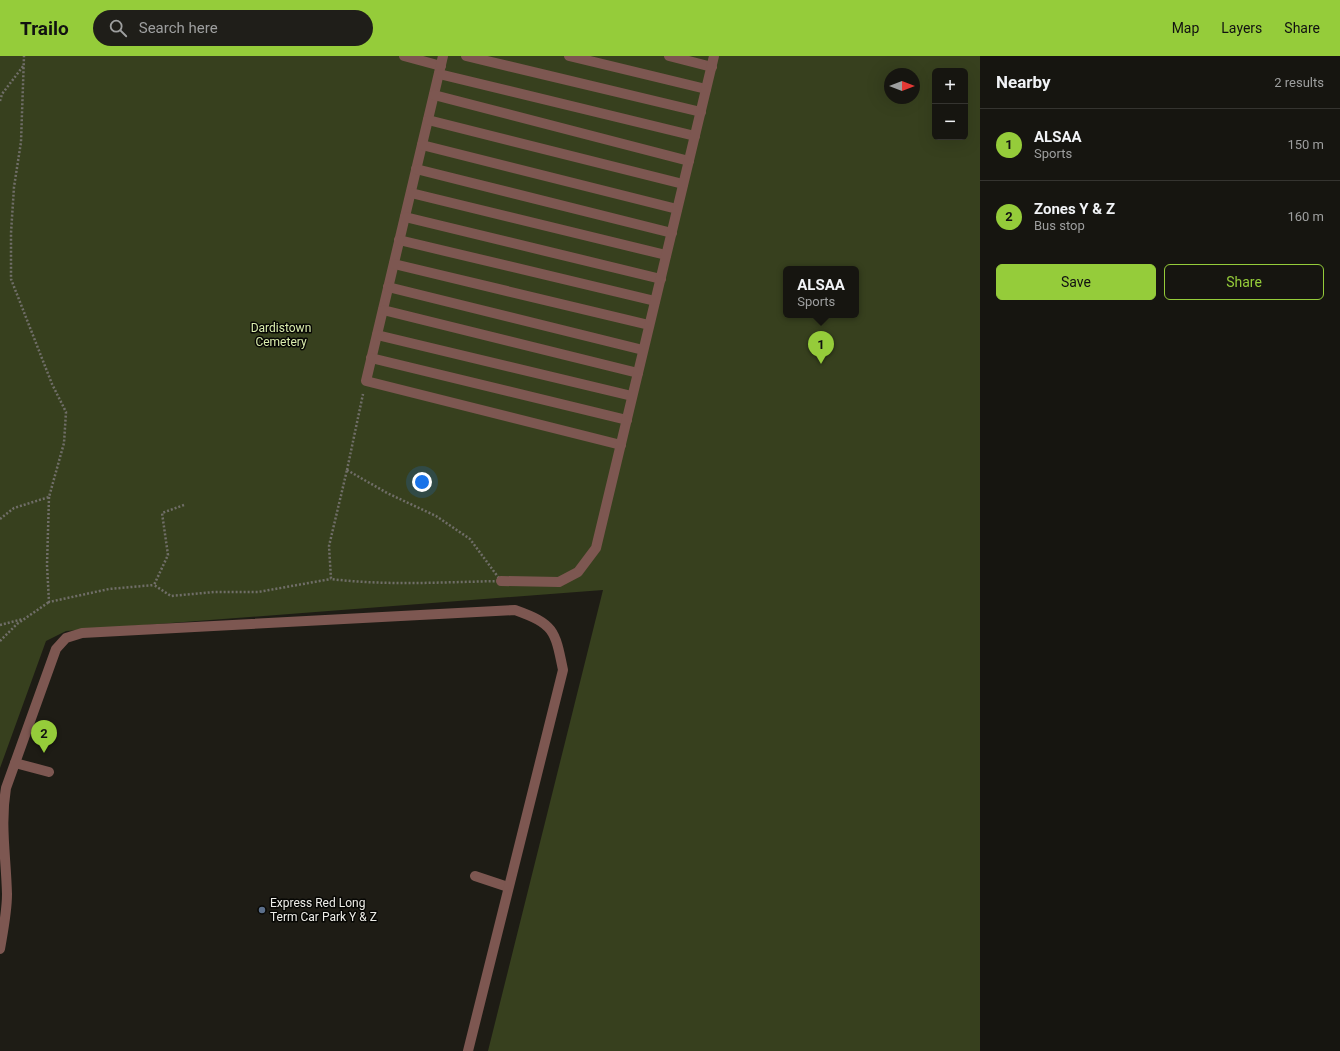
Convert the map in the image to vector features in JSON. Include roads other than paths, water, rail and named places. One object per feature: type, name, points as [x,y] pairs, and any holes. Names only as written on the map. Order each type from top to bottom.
[{"type":"lane","points":[[404,56],[440,70],[695,136]]},
{"type":"lane","points":[[443,56],[366,381],[621,445]]},
{"type":"lane","points":[[466,56],[701,112]]},
{"type":"lane","points":[[569,56],[706,89]]},
{"type":"lane","points":[[669,56],[712,67]]},
{"type":"lane","points":[[501,581],[559,582],[578,572],[596,548],[714,56]]},
{"type":"lane","points":[[434,96],[689,161]]},
{"type":"lane","points":[[428,120],[683,184]]},
{"type":"lane","points":[[422,145],[677,209]]},
{"type":"lane","points":[[416,169],[672,233]]},
{"type":"lane","points":[[411,193],[666,255]]},
{"type":"lane","points":[[405,217],[661,279]]},
{"type":"lane","points":[[399,240],[655,301]]},
{"type":"lane","points":[[394,264],[650,325]]},
{"type":"lane","points":[[388,287],[644,350]]},
{"type":"lane","points":[[383,310],[638,374]]},
{"type":"lane","points":[[377,335],[632,396]]},
{"type":"lane","points":[[371,358],[627,420]]},
{"type":"lane","points":[[0,949],[7,896],[5,859],[1,828],[1,807],[15,762],[56,649],[66,638],[82,633],[515,610],[536,618],[550,627],[558,649],[563,670],[468,1051]]},
{"type":"lane","points":[[15,762],[49,772]]},
{"type":"lane","points":[[475,876],[508,887]]},
{"type":"place","name":"ALSAA","points":[[821,364]]},
{"type":"place","name":"Zones Y & Z","points":[[44,753]]},
{"type":"place","name":"Express Red Long Term Car Park Y & Z","points":[[262,910]]},
{"type":"park label","name":"Dardistown Cemetery","points":[[281,335]]}]
